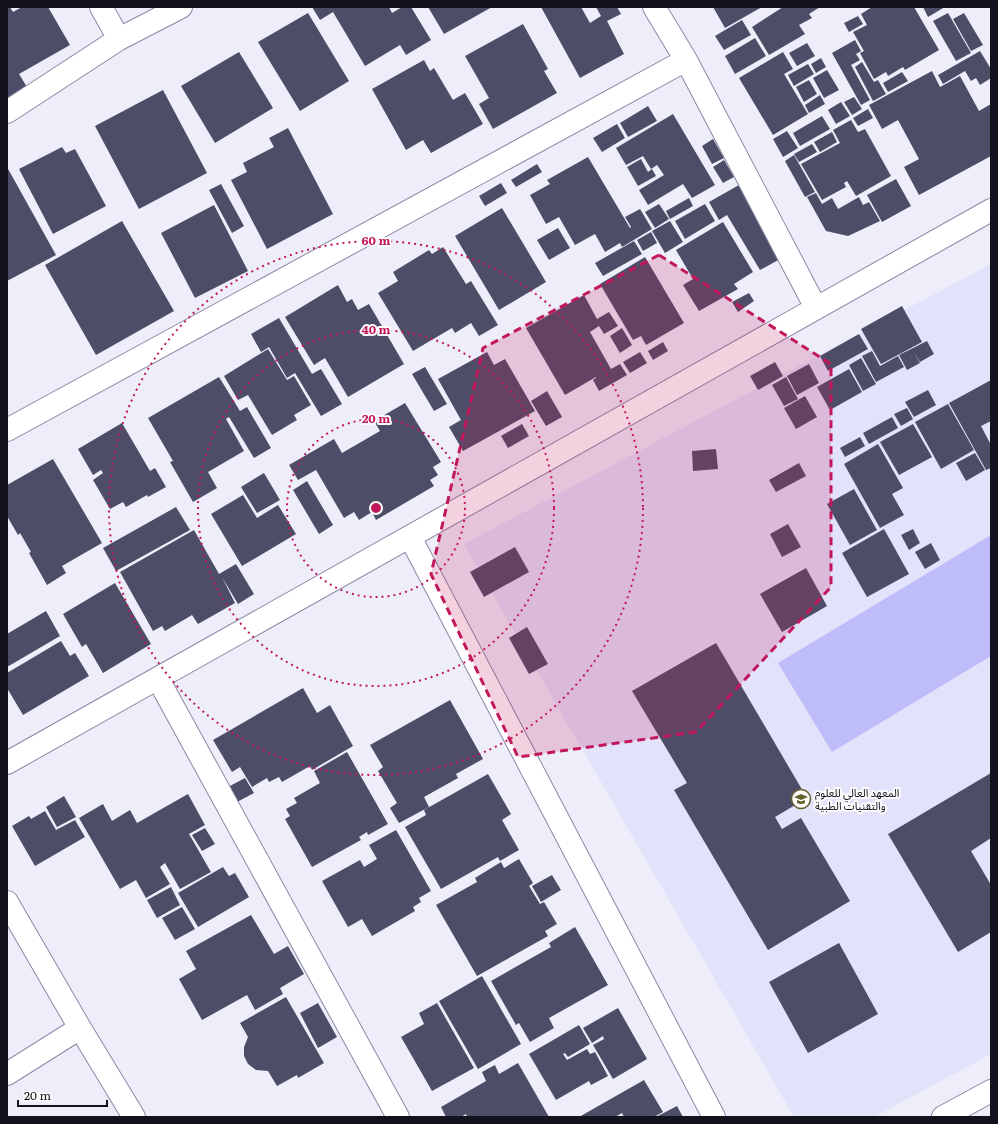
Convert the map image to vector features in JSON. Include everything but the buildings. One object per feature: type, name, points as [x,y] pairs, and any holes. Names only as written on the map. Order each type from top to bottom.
[{"type":"street","points":[[101,7],[119,39]]},
{"type":"street","points":[[7,112],[119,39],[181,7]]},
{"type":"street","points":[[654,7],[686,60],[816,308]]},
{"type":"street","points":[[7,429],[686,60]]},
{"type":"street","points":[[7,763],[991,210]]},
{"type":"street","points":[[410,537],[714,1117]]},
{"type":"street","points":[[158,679],[398,1117]]},
{"type":"street","points":[[7,902],[80,1028],[134,1117]]},
{"type":"street","points":[[7,1074],[80,1028]]},
{"type":"street","points":[[943,1117],[991,1091]]},
{"type":"highlighted area","points":[[659,255],[831,364],[831,587],[696,732],[518,757],[431,574],[483,348]]},
{"type":"shaded area","name":"المعهد العالي للعلوم والتقنيات الطبية","points":[[991,264],[991,1054],[874,1117],[794,1117],[464,544]]},
{"type":"shaded area","points":[[991,535],[991,656],[832,752],[778,663]]},
{"type":"place","name":"المعهد العالي للعلوم والتقنيات الطبية","points":[[801,799]]}]
